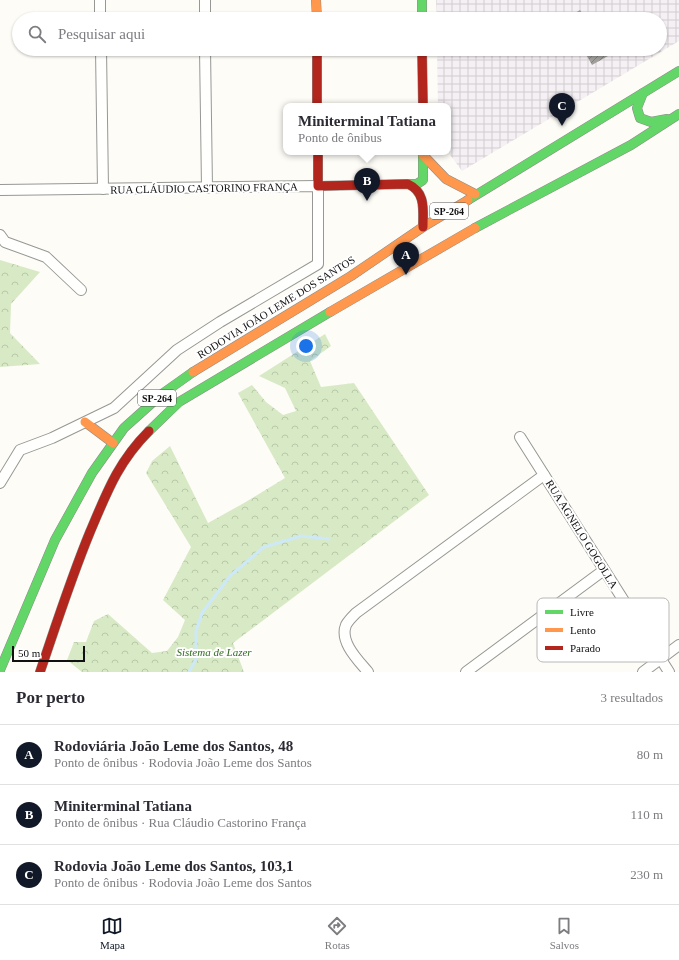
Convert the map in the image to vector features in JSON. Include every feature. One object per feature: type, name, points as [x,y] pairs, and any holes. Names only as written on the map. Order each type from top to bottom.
[{"type":"main road","points":[[316,0],[317,12]]},
{"type":"main road","points":[[422,0],[422,12]]},
{"type":"main road","points":[[317,56],[317,103]]},
{"type":"main road","points":[[422,56],[423,103]]},
{"type":"main road","name":"RODOVIA JOÃO LEME DOS SANTOS","points":[[0,670],[55,540],[92,473],[124,428],[162,394],[192,373],[351,276],[475,194],[679,71]]},
{"type":"main road","points":[[643,93],[637,103],[637,111],[642,120],[648,123],[656,123],[677,115]]},
{"type":"main road","name":"SP-264","points":[[40,672],[80,557],[112,479],[136,444],[179,402],[433,251],[513,206],[631,145],[677,115]]},
{"type":"main road","points":[[318,155],[318,186]]},
{"type":"main road","name":"RUA CLÁUDIO CASTORINO FRANÇA","points":[[318,186],[417,184],[423,180],[423,155]]},
{"type":"main road","points":[[424,155],[433,169],[446,180],[475,194]]},
{"type":"main road","points":[[408,184],[418,190],[423,200],[423,227]]},
{"type":"main road","points":[[85,422],[113,443]]},
{"type":"street","points":[[100,0],[100,12]]},
{"type":"street","points":[[205,0],[205,12]]},
{"type":"street","points":[[101,56],[103,189]]},
{"type":"street","points":[[206,56],[207,188]]},
{"type":"street","points":[[0,483],[20,450],[52,438],[114,408],[178,350],[220,322],[318,264],[318,186]]},
{"type":"street","name":"RUA CLÁUDIO CASTORINO FRANÇA","points":[[0,190],[318,186]]},
{"type":"street","points":[[0,235],[6,242],[46,257],[81,290]]},
{"type":"street","name":"RUA AGNELO GOGOLLA","points":[[520,437],[622,598]]},
{"type":"street","points":[[368,672],[354,655],[345,639],[346,626],[356,612],[544,475]]},
{"type":"street","points":[[566,598],[604,570]]},
{"type":"street","points":[[466,672],[537,620]]},
{"type":"street","points":[[669,653],[679,645]]},
{"type":"street","points":[[643,672],[657,662]]},
{"type":"street","name":"RUA AGNELO GOGOLLA","points":[[663,662],[669,672]]},
{"type":"shaded area","points":[[436,0],[679,0],[679,41],[667,48],[667,12],[437,12]]},
{"type":"shaded area","points":[[437,56],[654,56],[462,171],[450,155],[451,103],[438,103]]},
{"type":"green space","points":[[0,260],[40,272],[11,304],[10,333],[40,364],[0,367]]},
{"type":"green space","name":"Sistema de Lazer","points":[[325,334],[331,346],[310,361],[321,387],[354,383],[429,495],[233,643],[244,672],[82,672],[67,660],[74,642],[86,642],[94,621],[108,614],[152,653],[167,651],[178,637],[185,620],[163,600],[191,547],[146,473],[152,461],[170,446],[208,523],[285,478],[238,393],[252,385],[266,402],[283,415],[296,411],[285,388],[259,376]]},
{"type":"building","points":[[587,56],[608,56],[592,65]]},
{"type":"waterway","points":[[189,672],[196,659],[196,631],[202,613],[230,576],[264,547],[301,536],[329,539]]},
{"type":"traffic: fast","points":[[422,0],[422,12]]},
{"type":"traffic: fast","points":[[468,200],[679,71]]},
{"type":"traffic: fast","points":[[643,93],[637,108],[640,118],[651,122],[667,119]]},
{"type":"traffic: fast","points":[[475,228],[631,145],[679,114]]},
{"type":"traffic: fast","points":[[408,184],[417,184],[423,180],[423,155]]},
{"type":"traffic: fast","points":[[149,431],[179,402],[330,312]]},
{"type":"traffic: fast","points":[[0,670],[55,540],[92,473],[124,428],[162,394],[193,372]]},
{"type":"traffic: slow","points":[[316,0],[317,12]]},
{"type":"traffic: slow","points":[[423,155],[446,179],[475,194]]},
{"type":"traffic: slow","points":[[193,372],[351,276],[423,227],[468,200]]},
{"type":"traffic: slow","points":[[330,312],[475,228]]},
{"type":"traffic: slow","points":[[85,422],[113,443]]},
{"type":"traffic: jam","points":[[317,56],[317,103]]},
{"type":"traffic: jam","points":[[422,56],[423,103]]},
{"type":"traffic: jam","points":[[318,155],[318,186],[408,184],[414,187],[421,197],[423,208],[423,227]]},
{"type":"traffic: jam","points":[[40,672],[76,567],[102,504],[121,466],[129,454],[149,431]]},
{"type":"place","name":"Rodovia João Leme dos Santos, 103,1","points":[[562,126]]},
{"type":"place","name":"Miniterminal Tatiana","points":[[367,201]]},
{"type":"place","name":"Rodoviária João Leme dos Santos, 48","points":[[406,275]]}]
